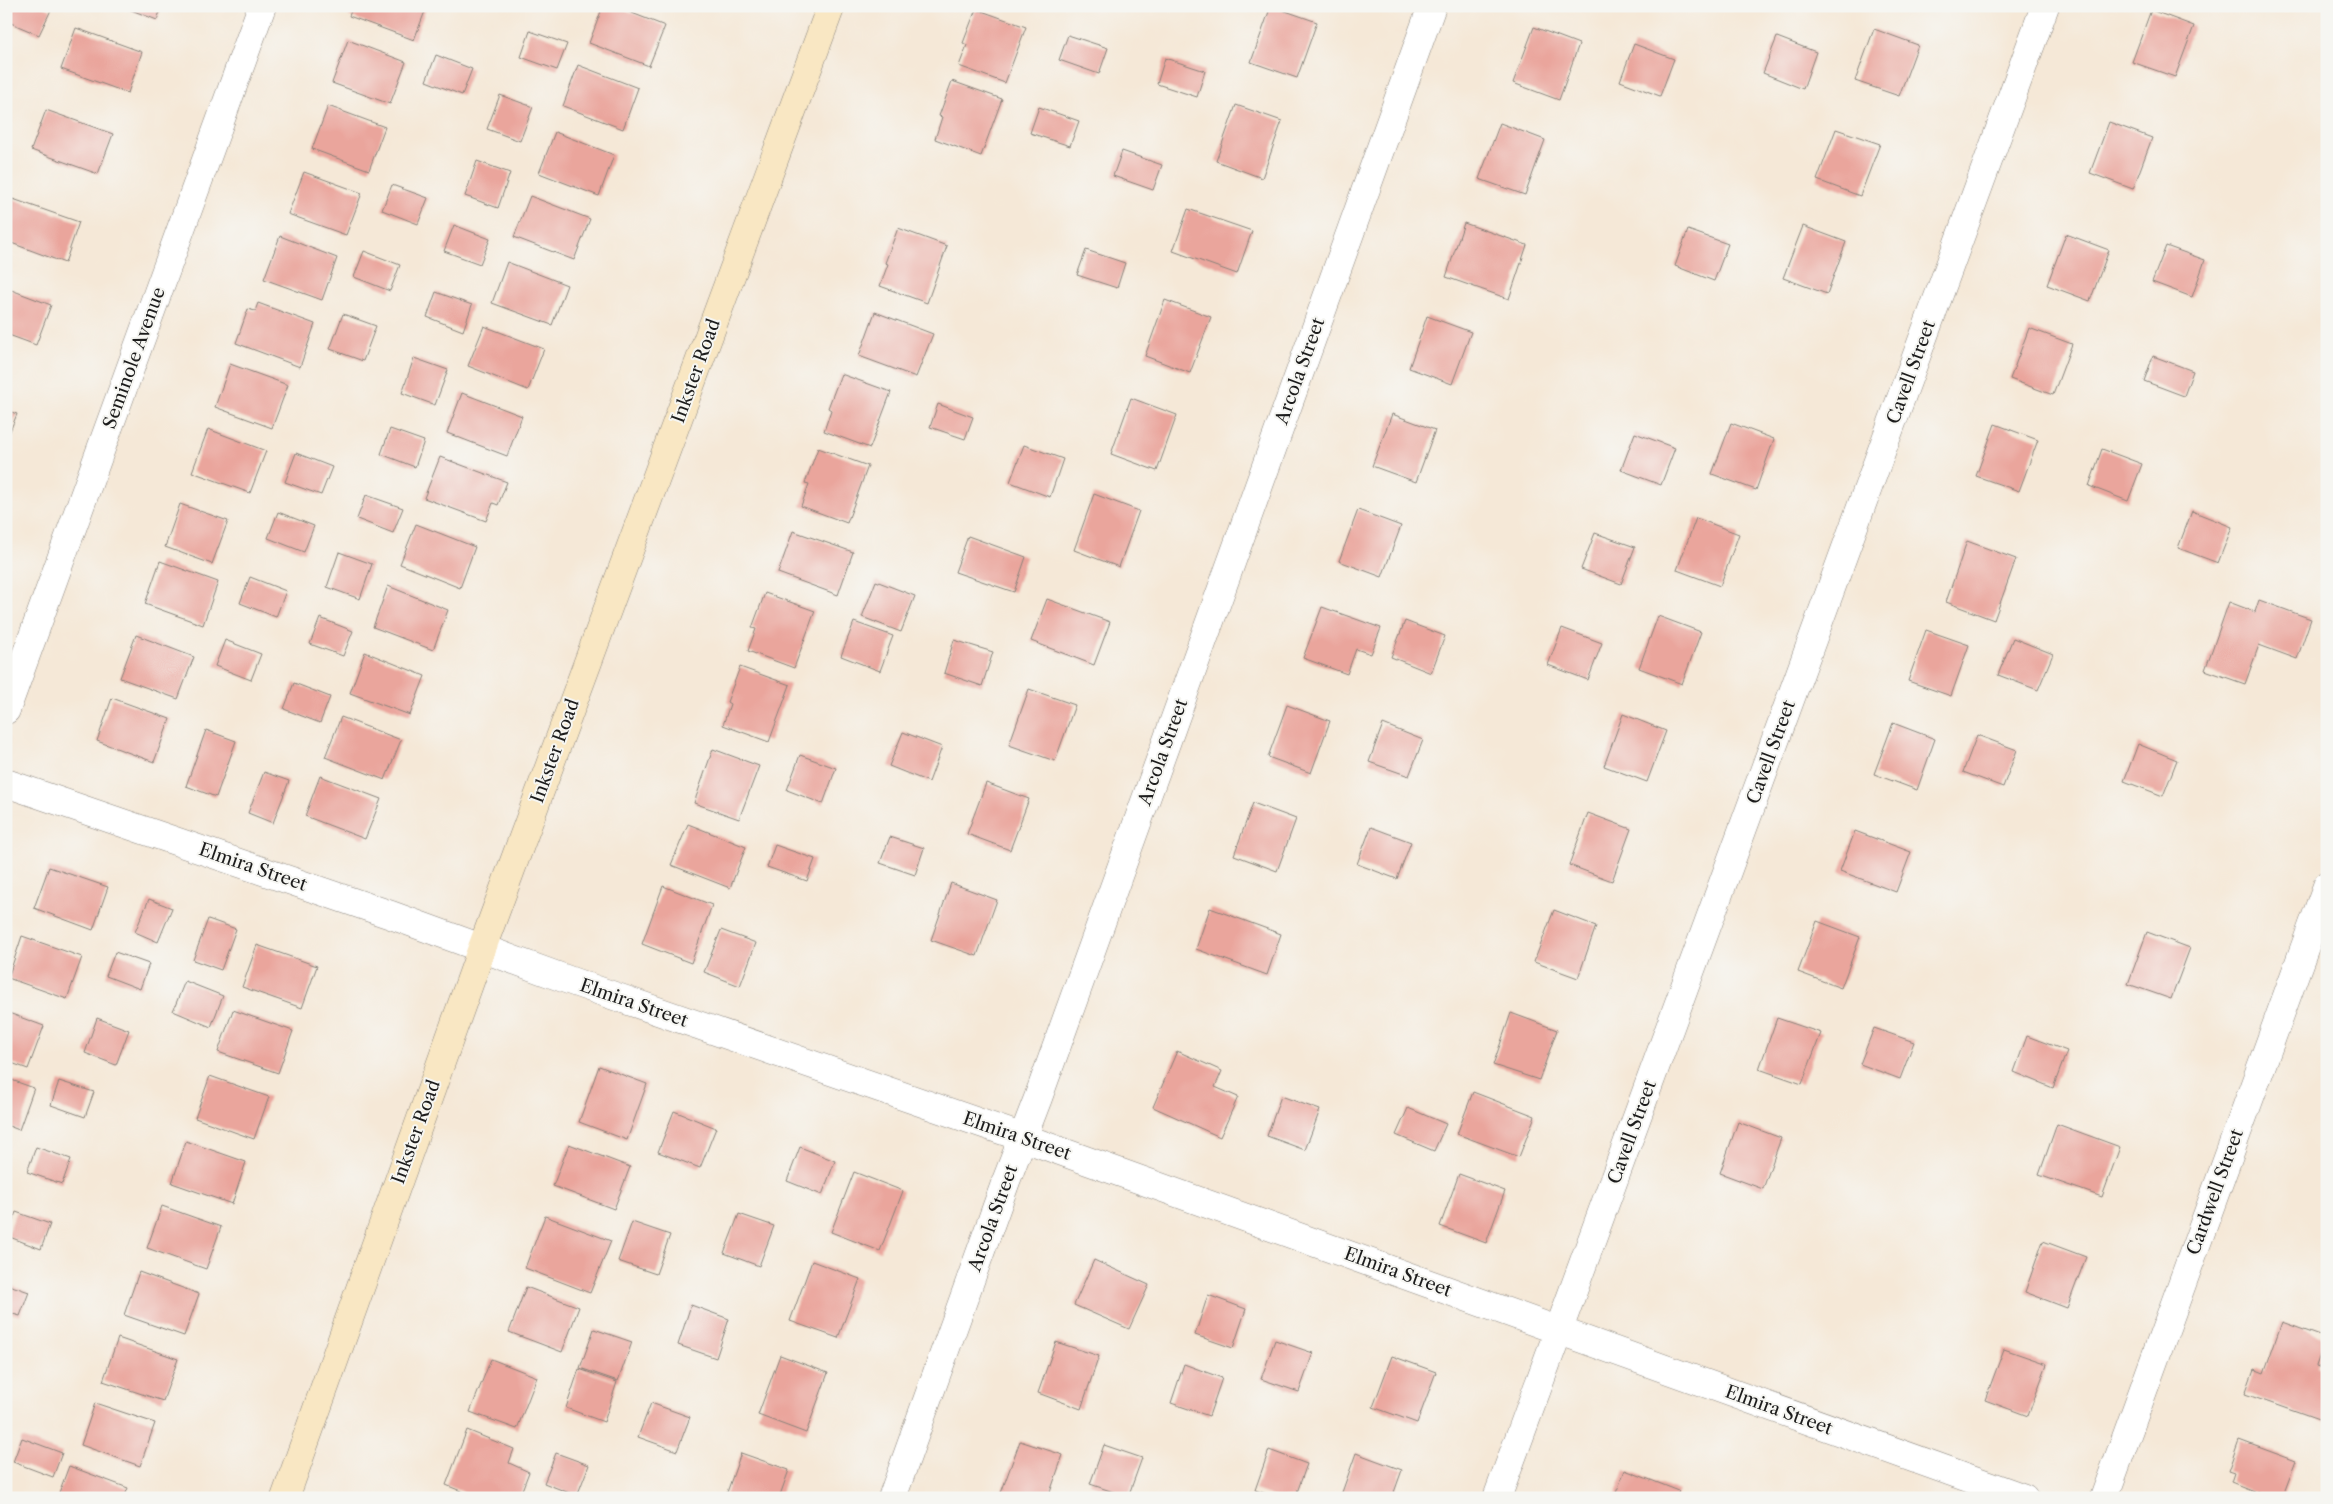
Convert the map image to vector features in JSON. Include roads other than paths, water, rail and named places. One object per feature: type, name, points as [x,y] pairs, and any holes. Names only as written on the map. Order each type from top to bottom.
[{"type":"main road","name":"Inkster Road","points":[[284,1498],[482,948],[831,6]]},
{"type":"street","name":"Seminole Avenue","points":[[6,710],[262,6]]},
{"type":"street","name":"Arcola Street","points":[[892,1498],[1006,1181],[1024,1138],[1432,6]]},
{"type":"street","name":"Cavell Street","points":[[1497,1498],[2045,6]]},
{"type":"street","name":"Elmira Street","points":[[6,782],[1024,1138],[2024,1498]]},
{"type":"street","name":"Cardwell Street","points":[[2104,1498],[2327,886]]}]
